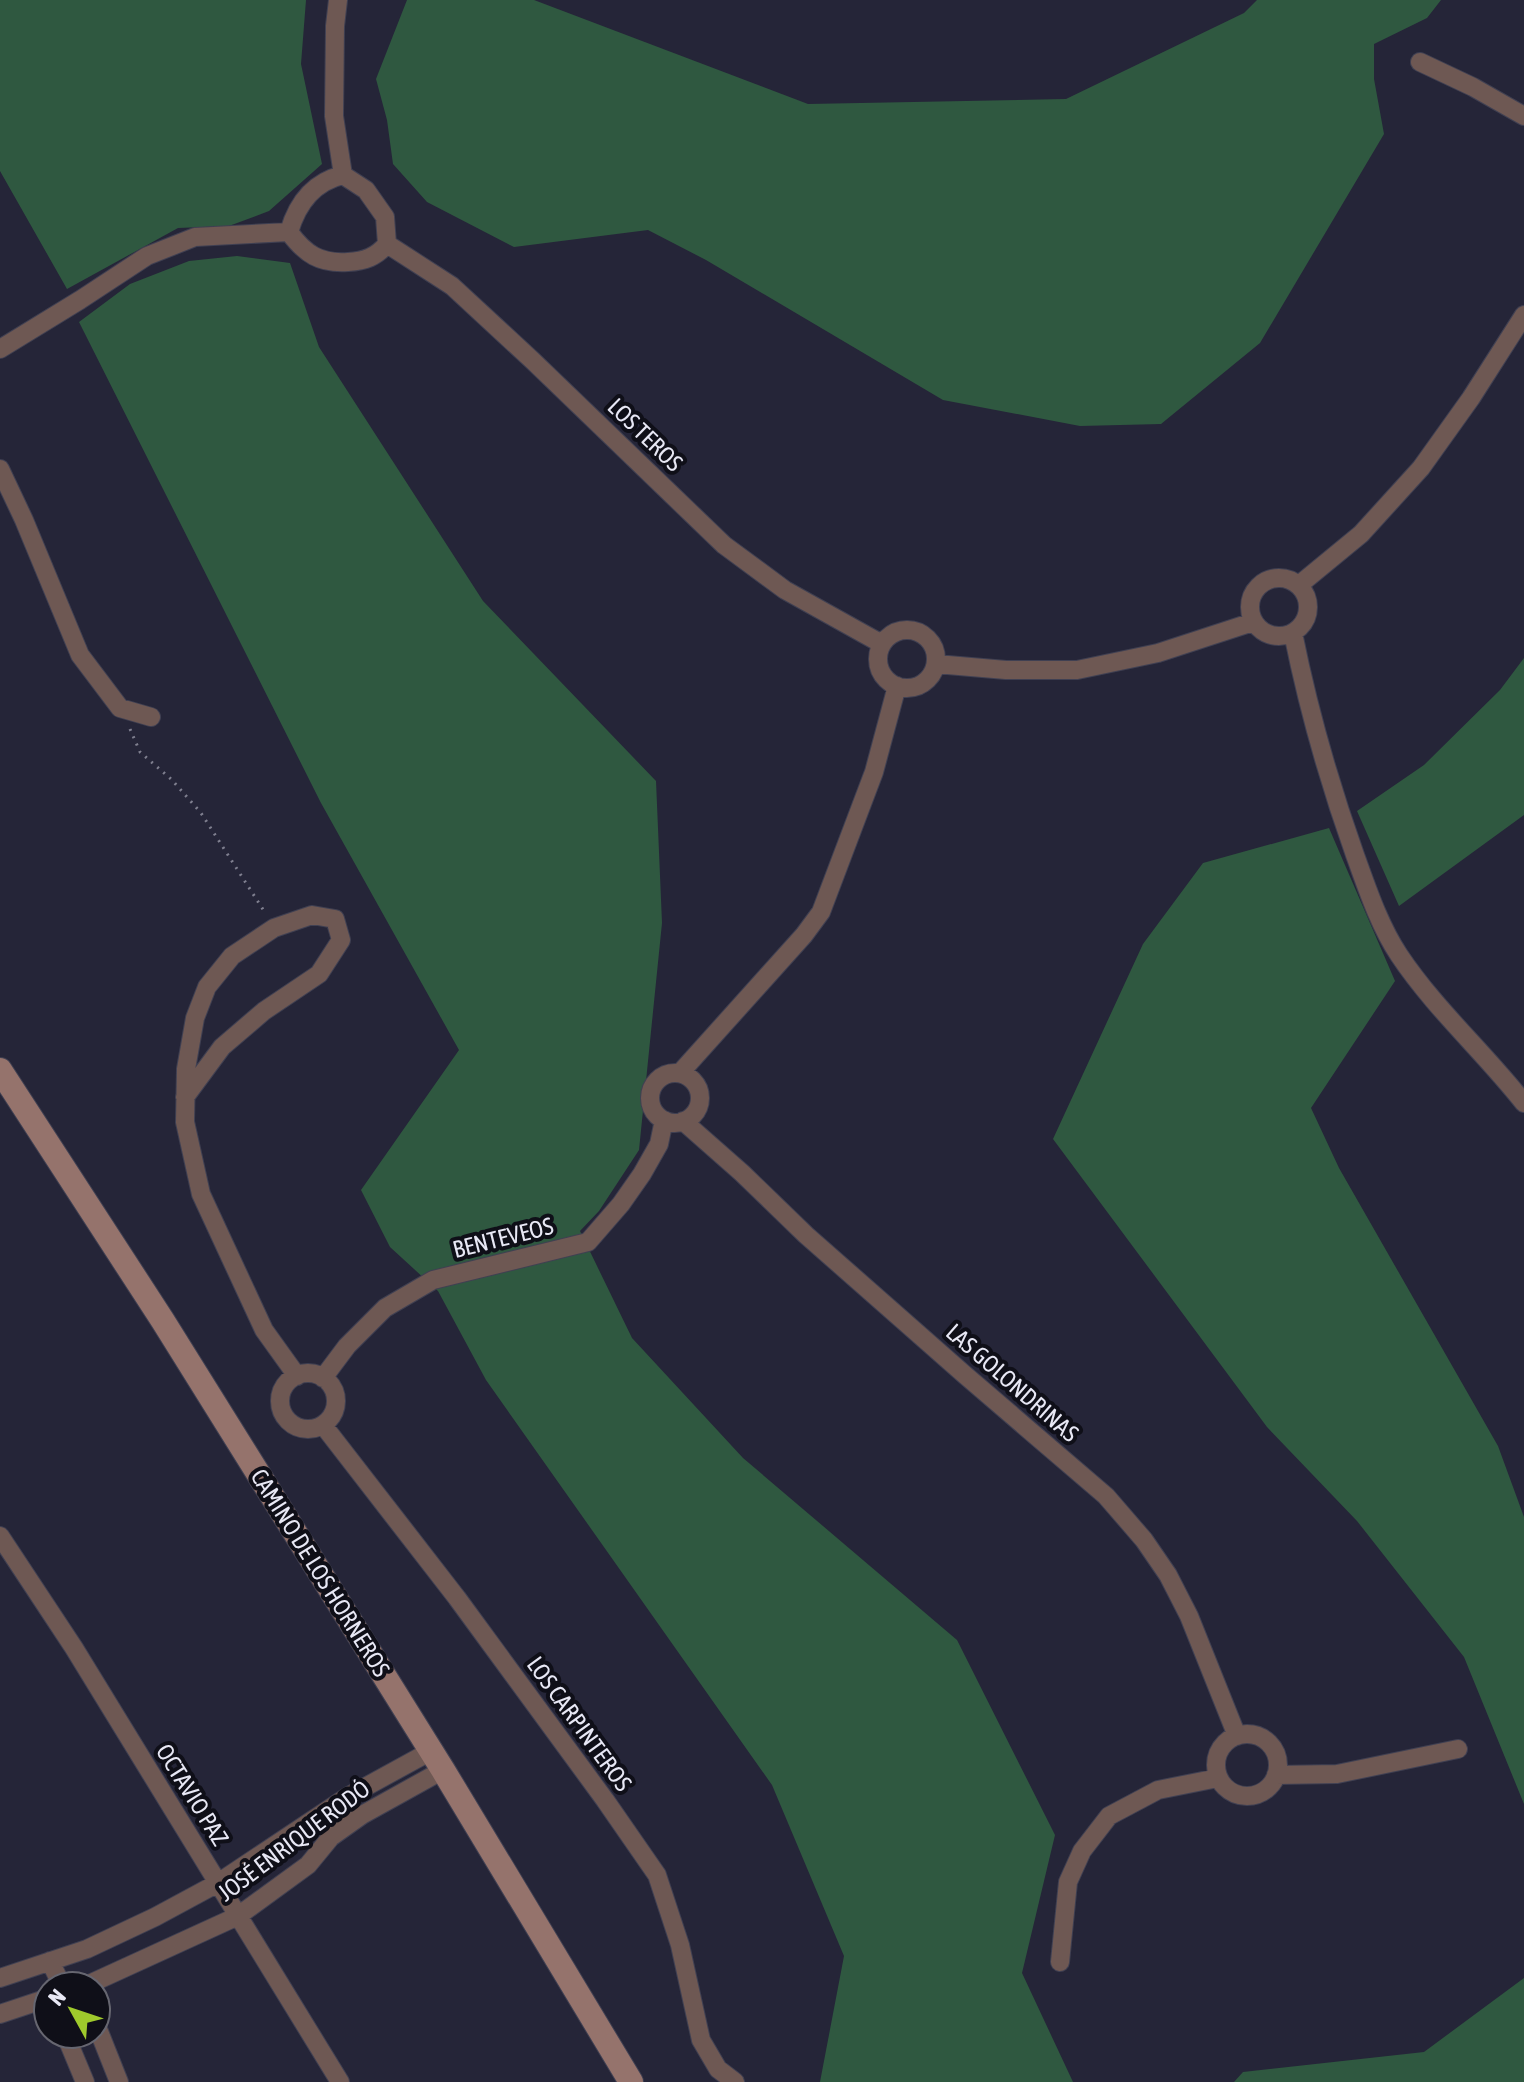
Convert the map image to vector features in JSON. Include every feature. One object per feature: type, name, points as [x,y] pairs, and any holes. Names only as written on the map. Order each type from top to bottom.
[{"type":"street","points":[[338,0],[334,116],[343,175]]},
{"type":"street","points":[[1420,62],[1524,116]]},
{"type":"street","points":[[343,175],[366,190],[381,210],[385,217],[387,244],[370,258],[329,263],[298,245],[289,232],[299,206],[309,193],[330,178],[343,175]]},
{"type":"street","points":[[0,349],[147,256],[195,237],[289,232]]},
{"type":"street","name":"LOS TEROS","points":[[387,244],[452,286],[724,545],[785,590],[882,644]]},
{"type":"street","points":[[1299,585],[1361,534],[1421,468],[1524,315]]},
{"type":"street","points":[[0,469],[80,655],[120,708],[151,717]]},
{"type":"street","points":[[1282,577],[1299,585],[1305,592],[1308,610],[1300,627],[1293,633],[1284,636],[1267,634],[1253,622],[1249,604],[1257,587],[1273,578],[1282,577]]},
{"type":"street","points":[[936,664],[1006,670],[1077,670],[1158,653],[1253,622]]},
{"type":"street","points":[[904,630],[921,633],[934,646],[936,664],[926,681],[907,688],[890,683],[878,661],[887,637],[904,630]]},
{"type":"street","points":[[1293,633],[1340,814],[1371,899],[1397,952],[1430,997],[1524,1103]]},
{"type":"street","points":[[680,1073],[821,912],[874,772],[897,686]]},
{"type":"street","points":[[185,1097],[222,1047],[264,1011],[319,974],[341,940],[335,919],[312,915],[274,928],[232,956],[207,987],[195,1018],[186,1069],[185,1097],[185,1122],[201,1194],[264,1330],[297,1376]]},
{"type":"street","name":"CAMINO DE LOS HORNEROS","points":[[0,1070],[163,1321],[437,1760],[631,2082]]},
{"type":"street","points":[[672,1073],[680,1073],[694,1081],[700,1096],[696,1112],[683,1121],[670,1122],[653,1109],[651,1094],[658,1080],[672,1073]]},
{"type":"street","name":"BENTEVEOS","points":[[323,1378],[347,1346],[385,1308],[433,1280],[588,1242],[642,1174],[659,1144],[664,1120]]},
{"type":"street","name":"LAS GOLONDRINAS","points":[[683,1121],[806,1235],[1106,1496],[1144,1540],[1168,1575],[1189,1616],[1237,1736]]},
{"type":"street","points":[[315,1374],[323,1378],[330,1384],[336,1401],[334,1410],[323,1425],[306,1429],[289,1422],[280,1406],[283,1388],[297,1376],[315,1374]]},
{"type":"street","name":"LOS CARPINTEROS","points":[[323,1425],[465,1610],[657,1875],[680,1945],[701,2040],[718,2069],[735,2082]]},
{"type":"street","name":"OCTAVIO PAZ","points":[[0,1536],[74,1648],[340,2082]]},
{"type":"street","points":[[1237,1736],[1256,1736],[1265,1740],[1276,1756],[1276,1775],[1263,1792],[1243,1796],[1224,1787],[1218,1778],[1216,1758],[1221,1748],[1237,1736]]},
{"type":"street","points":[[1276,1775],[1337,1774],[1458,1749]]},
{"type":"street","name":"JOSÉ ENRIQUE RODÓ","points":[[0,1978],[87,1949],[114,1936],[218,1883],[347,1797],[437,1760]]},
{"type":"street","name":"JOSÉ ENRIQUE RODÓ","points":[[112,1974],[238,1916],[308,1865],[331,1837],[437,1760]]},
{"type":"street","points":[[1060,1962],[1068,1882],[1082,1851],[1109,1816],[1158,1790],[1218,1778]]},
{"type":"street","points":[[50,1961],[54,1970]]},
{"type":"street","points":[[0,2014],[32,2003]]},
{"type":"street","points":[[72,2050],[85,2082]]},
{"type":"street","points":[[106,2050],[119,2082]]},
{"type":"path","points":[[120,708],[140,752],[171,779],[201,813],[274,928]]},
{"type":"green space","points":[[0,0],[306,0],[301,64],[322,164],[269,211],[229,226],[178,228],[67,289],[0,171]]},
{"type":"green space","points":[[407,0],[534,0],[808,104],[1066,99],[1244,13],[1257,0],[1441,0],[1427,18],[1374,44],[1374,79],[1384,134],[1260,343],[1161,424],[1080,426],[943,400],[706,260],[648,230],[514,247],[427,202],[393,164],[387,120],[376,79]]},
{"type":"green space","points":[[237,256],[290,263],[319,347],[483,601],[656,781],[662,923],[639,1150],[599,1211],[580,1231],[632,1338],[743,1458],[957,1640],[1055,1835],[1022,1973],[1073,2082],[820,2082],[844,1956],[772,1785],[486,1380],[438,1291],[390,1247],[361,1190],[459,1050],[321,803],[79,322],[130,284],[189,261]]},
{"type":"green space","points":[[1524,658],[1524,815],[1399,906],[1357,811],[1424,765],[1500,690]]},
{"type":"green space","points":[[1329,828],[1395,981],[1311,1108],[1339,1168],[1498,1446],[1524,1517],[1524,1804],[1464,1657],[1357,1521],[1267,1427],[1053,1139],[1143,944],[1203,863]]},
{"type":"green space","points":[[1524,1978],[1524,2082],[1234,2082],[1243,2072],[1424,2052]]}]
